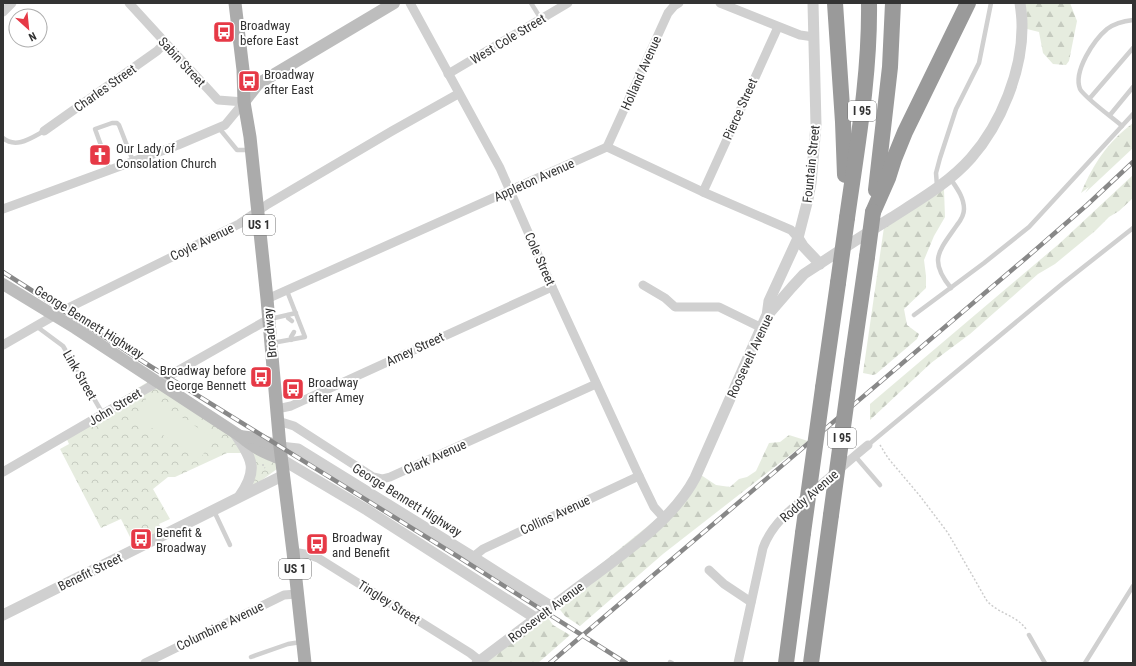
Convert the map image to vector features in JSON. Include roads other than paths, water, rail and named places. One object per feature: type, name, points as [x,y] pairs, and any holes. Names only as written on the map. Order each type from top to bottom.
[{"type":"highway","points":[[835,3],[843,122],[846,218]]},
{"type":"highway","name":"I 95","points":[[786,663],[864,86],[868,40],[869,3]]},
{"type":"highway","name":"I 95","points":[[811,663],[873,212],[890,67],[893,3]]},
{"type":"highway","points":[[873,212],[888,178],[895,155],[905,132],[968,3]]},
{"type":"main road","name":"Broadway","points":[[235,3],[243,70],[244,102],[251,150],[267,299],[281,453],[305,663]]},
{"type":"main road","points":[[244,102],[258,84],[394,3]]},
{"type":"main road","name":"George Bennett Highway","points":[[3,284],[237,434],[255,438],[281,453]]},
{"type":"street","points":[[3,12],[12,3]]},
{"type":"street","name":"Sabin Street","points":[[129,3],[218,100],[244,102]]},
{"type":"street","name":"Cole Street","points":[[410,3],[458,94],[500,168],[552,287],[639,476],[654,508],[664,518]]},
{"type":"street","name":"West Cole Street","points":[[448,74],[568,3]]},
{"type":"street","name":"Holland Avenue","points":[[607,147],[668,13],[679,3]]},
{"type":"street","points":[[720,3],[800,36],[814,37]]},
{"type":"street","name":"Fountain Street","points":[[766,317],[769,301],[798,238],[808,199],[816,125],[813,3]]},
{"type":"street","name":"Roosevelt Avenue","points":[[478,662],[618,558],[664,518],[682,500],[694,482],[766,317],[804,274],[927,195],[950,178],[971,158],[995,123],[1006,101],[1020,54],[1022,24],[1020,3]]},
{"type":"street","name":"Pierce Street","points":[[703,192],[778,27]]},
{"type":"street","name":"Charles Street","points":[[44,131],[150,56],[165,43]]},
{"type":"street","name":"Coyle Avenue","points":[[3,345],[35,326],[142,270],[239,224],[257,211],[392,131],[458,94]]},
{"type":"street","points":[[3,210],[219,128],[225,125],[244,102]]},
{"type":"street","points":[[607,147],[703,192],[791,230],[803,246],[820,264]]},
{"type":"street","name":"Appleton Avenue","points":[[267,299],[607,147]]},
{"type":"street","points":[[644,285],[665,298],[675,307],[719,307],[762,328]]},
{"type":"street","name":"Amey Street","points":[[277,415],[291,406],[552,287]]},
{"type":"street","name":"John Street","points":[[3,472],[269,319]]},
{"type":"street","name":"Clark Avenue","points":[[277,415],[374,477],[382,479],[390,477],[596,384]]},
{"type":"street","points":[[237,434],[248,454],[252,471],[247,486],[238,498]]},
{"type":"street","name":"Roddy Avenue","points":[[738,663],[763,548],[773,527],[790,510],[868,445]]},
{"type":"street","name":"George Bennett Highway","points":[[281,453],[298,449],[552,607]]},
{"type":"street","name":"George Bennett Highway","points":[[281,453],[373,515],[537,619]]},
{"type":"street","name":"Benefit Street","points":[[3,615],[284,475]]},
{"type":"street","name":"Collins Avenue","points":[[473,557],[483,549],[639,476]]},
{"type":"street","name":"Tingley Street","points":[[293,552],[318,558],[470,653],[478,662]]},
{"type":"street","points":[[710,570],[724,584],[751,602]]},
{"type":"street","name":"Columbine Avenue","points":[[145,663],[284,595],[297,594]]},
{"type":"lane","points":[[532,3],[541,19]]},
{"type":"lane","points":[[937,188],[936,173],[940,158],[956,109],[979,63],[991,3]]},
{"type":"lane","points":[[1122,126],[1080,89],[1079,80],[1080,71],[1090,49],[1108,29],[1122,21],[1133,20]]},
{"type":"lane","points":[[1090,98],[1133,48]]},
{"type":"lane","points":[[1110,115],[1133,87]]},
{"type":"lane","points":[[914,315],[1029,228],[1133,114]]},
{"type":"lane","points":[[110,170],[95,129],[112,123],[117,123],[133,161]]},
{"type":"lane","points":[[219,128],[237,150],[251,150]]},
{"type":"lane","points":[[3,138],[13,144],[20,143],[44,131]]},
{"type":"lane","points":[[950,178],[961,197],[964,208],[962,218],[942,246],[938,256],[938,268],[940,274],[951,288]]},
{"type":"lane","points":[[868,445],[1062,284],[1133,228]]},
{"type":"lane","points":[[271,344],[291,335],[305,337],[287,291]]},
{"type":"lane","points":[[269,319],[288,319],[296,313]]},
{"type":"lane","name":"Link Street","points":[[35,326],[63,346],[104,414]]},
{"type":"lane","points":[[855,456],[880,485]]},
{"type":"lane","points":[[214,511],[230,545]]},
{"type":"lane","points":[[1085,663],[1133,586]]},
{"type":"lane","points":[[1029,635],[1045,663]]},
{"type":"lane","points":[[251,657],[288,644],[302,642]]},
{"type":"railway","points":[[550,663],[1026,258],[1087,205],[1133,162]]},
{"type":"railway","points":[[3,272],[150,366],[457,556],[626,663]]},
{"type":"place","name":"Broadway before East","points":[[224,32]]},
{"type":"place","name":"Broadway after East","points":[[249,81]]},
{"type":"place","name":"Our Lady of Consolation Church","points":[[100,155]]},
{"type":"place","name":"Broadway before George Bennett","points":[[261,377]]},
{"type":"place","name":"Broadway after Amey","points":[[293,389]]},
{"type":"place","name":"Benefit & Broadway","points":[[141,539]]},
{"type":"place","name":"Broadway and Benefit","points":[[317,544]]}]
